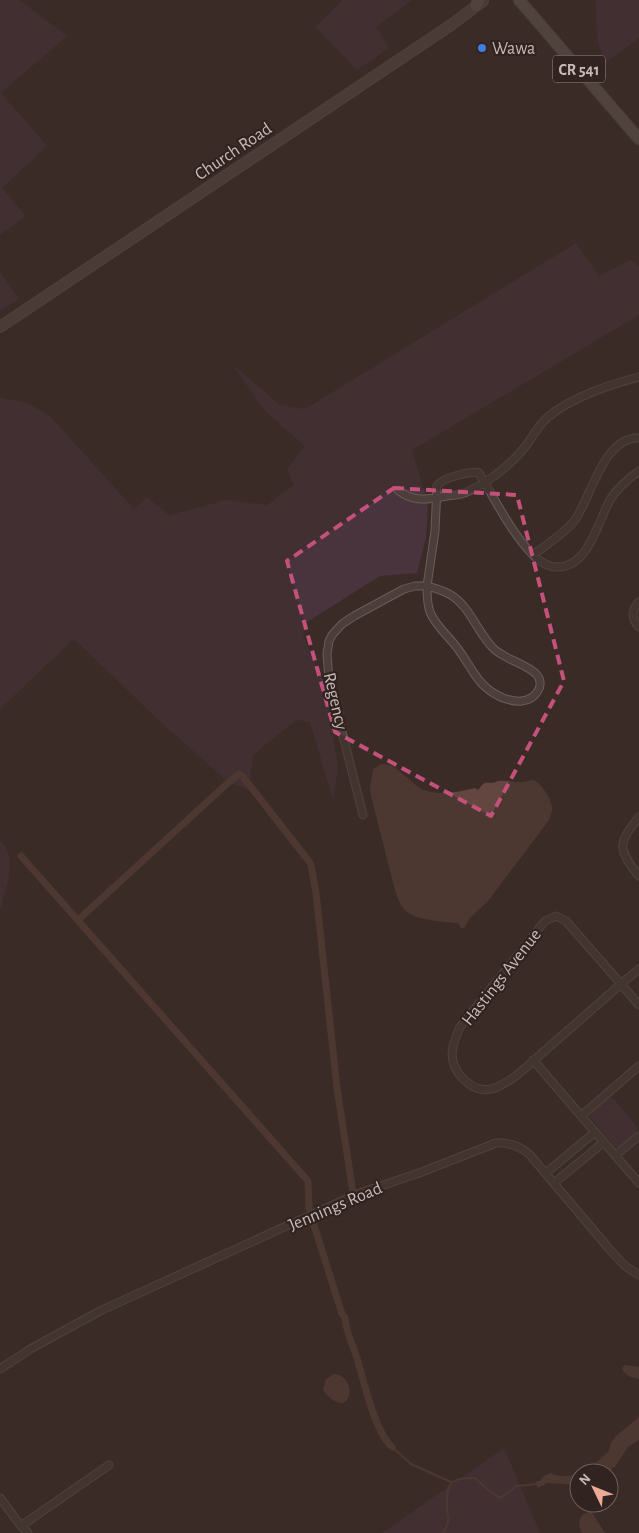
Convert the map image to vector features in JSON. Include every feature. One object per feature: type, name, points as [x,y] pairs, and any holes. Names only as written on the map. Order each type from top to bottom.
[{"type":"main road","name":"CR 541","points":[[519,0],[639,139]]},
{"type":"main road","points":[[529,0],[531,14]]},
{"type":"main road","name":"Church Road","points":[[0,327],[410,52],[479,2]]},
{"type":"street","points":[[398,490],[415,499],[459,495],[484,482],[501,470],[518,454],[549,416],[588,394],[639,377]]},
{"type":"street","points":[[533,555],[565,530],[575,519],[611,452],[625,441],[639,438]]},
{"type":"street","points":[[427,586],[454,597],[464,607],[486,640],[497,652],[536,674],[540,682],[538,692],[529,700],[516,702],[495,694],[478,680],[461,653],[433,618],[428,604],[427,586],[435,531],[436,498],[439,482],[448,478],[475,472],[479,473],[490,495],[533,555],[541,562],[554,567],[567,565],[579,558],[588,547],[612,496],[639,471]]},
{"type":"street","name":"Regency","points":[[363,815],[329,680],[327,654],[329,641],[342,624],[354,616],[404,588],[427,586]]},
{"type":"street","points":[[639,602],[633,611],[634,621],[639,627]]},
{"type":"street","points":[[639,817],[627,832],[623,848],[625,856],[639,876]]},
{"type":"street","name":"Hastings Avenue","points":[[556,916],[566,921],[621,984],[534,1060],[500,1086],[489,1090],[478,1089],[464,1080],[457,1071],[452,1060],[451,1050],[460,1028],[545,921],[556,916]]},
{"type":"street","points":[[639,969],[621,984],[639,1005]]},
{"type":"street","points":[[534,1060],[639,1183]]},
{"type":"street","points":[[581,1116],[639,1066]]},
{"type":"street","points":[[546,1174],[595,1132]]},
{"type":"street","points":[[616,1155],[639,1136]]},
{"type":"street","name":"Jennings Road","points":[[0,1370],[39,1344],[117,1303],[357,1194],[419,1173],[486,1145],[506,1142],[515,1145],[530,1155],[621,1263],[639,1275]]},
{"type":"street","points":[[554,1183],[604,1142]]},
{"type":"street","points":[[21,1526],[109,1465]]},
{"type":"street","points":[[0,1498],[28,1533]]},
{"type":"highlighted area","points":[[394,488],[517,495],[564,681],[491,816],[335,732],[287,561]]},
{"type":"shaded area","points":[[0,0],[19,0],[67,36],[1,93],[47,146],[2,188],[26,216],[0,235]]},
{"type":"shaded area","points":[[343,0],[412,0],[376,27],[389,48],[357,70],[315,27]]},
{"type":"shaded area","points":[[596,0],[639,0],[639,38],[605,63],[597,39]]},
{"type":"shaded area","points":[[576,243],[599,276],[631,260],[639,266],[639,315],[412,450],[428,504],[426,538],[417,573],[380,576],[307,622],[303,635],[325,685],[338,769],[333,800],[310,722],[296,720],[253,755],[249,790],[228,782],[154,716],[74,639],[0,709],[0,398],[28,403],[51,417],[134,509],[147,497],[169,515],[227,500],[267,505],[294,485],[287,469],[305,446],[265,411],[232,364],[280,405],[305,409]]},
{"type":"shaded area","points":[[0,272],[19,299],[0,311]]},
{"type":"shaded area","points":[[381,764],[393,767],[418,787],[430,792],[450,793],[475,788],[478,790],[485,783],[534,780],[543,788],[548,796],[552,809],[549,820],[488,901],[470,918],[464,928],[461,928],[458,923],[414,916],[405,910],[400,902],[396,894],[371,796],[370,788],[373,769]]},
{"type":"shaded area","points":[[0,841],[6,848],[10,865],[0,911]]},
{"type":"shaded area","points":[[608,1098],[614,1099],[638,1130],[636,1135],[619,1148],[614,1146],[590,1117],[592,1111]]},
{"type":"shaded area","points":[[625,1365],[639,1367],[639,1379],[625,1373],[622,1368]]},
{"type":"shaded area","points":[[334,1374],[343,1378],[349,1386],[349,1396],[343,1403],[332,1399],[323,1390],[326,1379]]},
{"type":"shaded area","points":[[639,1417],[639,1440],[628,1447],[618,1463],[596,1463],[609,1451],[611,1443],[616,1436]]},
{"type":"shaded area","points":[[504,1448],[540,1533],[382,1533]]},
{"type":"shaded area","points":[[551,1473],[554,1475],[569,1476],[569,1484],[547,1483],[538,1488],[536,1481],[540,1481],[544,1476]]},
{"type":"shaded area","points":[[592,1513],[605,1533],[582,1533],[579,1522],[583,1515]]},
{"type":"waterway","points":[[78,920],[229,782],[239,774],[243,777],[311,865],[316,893],[337,1088],[353,1193]]},
{"type":"waterway","points":[[21,856],[308,1181],[309,1209]]},
{"type":"waterway","points":[[311,1216],[313,1222]]},
{"type":"waterway","points":[[313,1222],[342,1314],[345,1318],[348,1334],[375,1419],[392,1447]]},
{"type":"waterway","points":[[392,1447],[411,1464],[451,1482]]},
{"type":"waterway","points":[[443,1533],[448,1520],[448,1489],[454,1481],[475,1478],[500,1498],[517,1486],[538,1484]]},
{"type":"place","name":"Wawa","points":[[482,48]]}]
